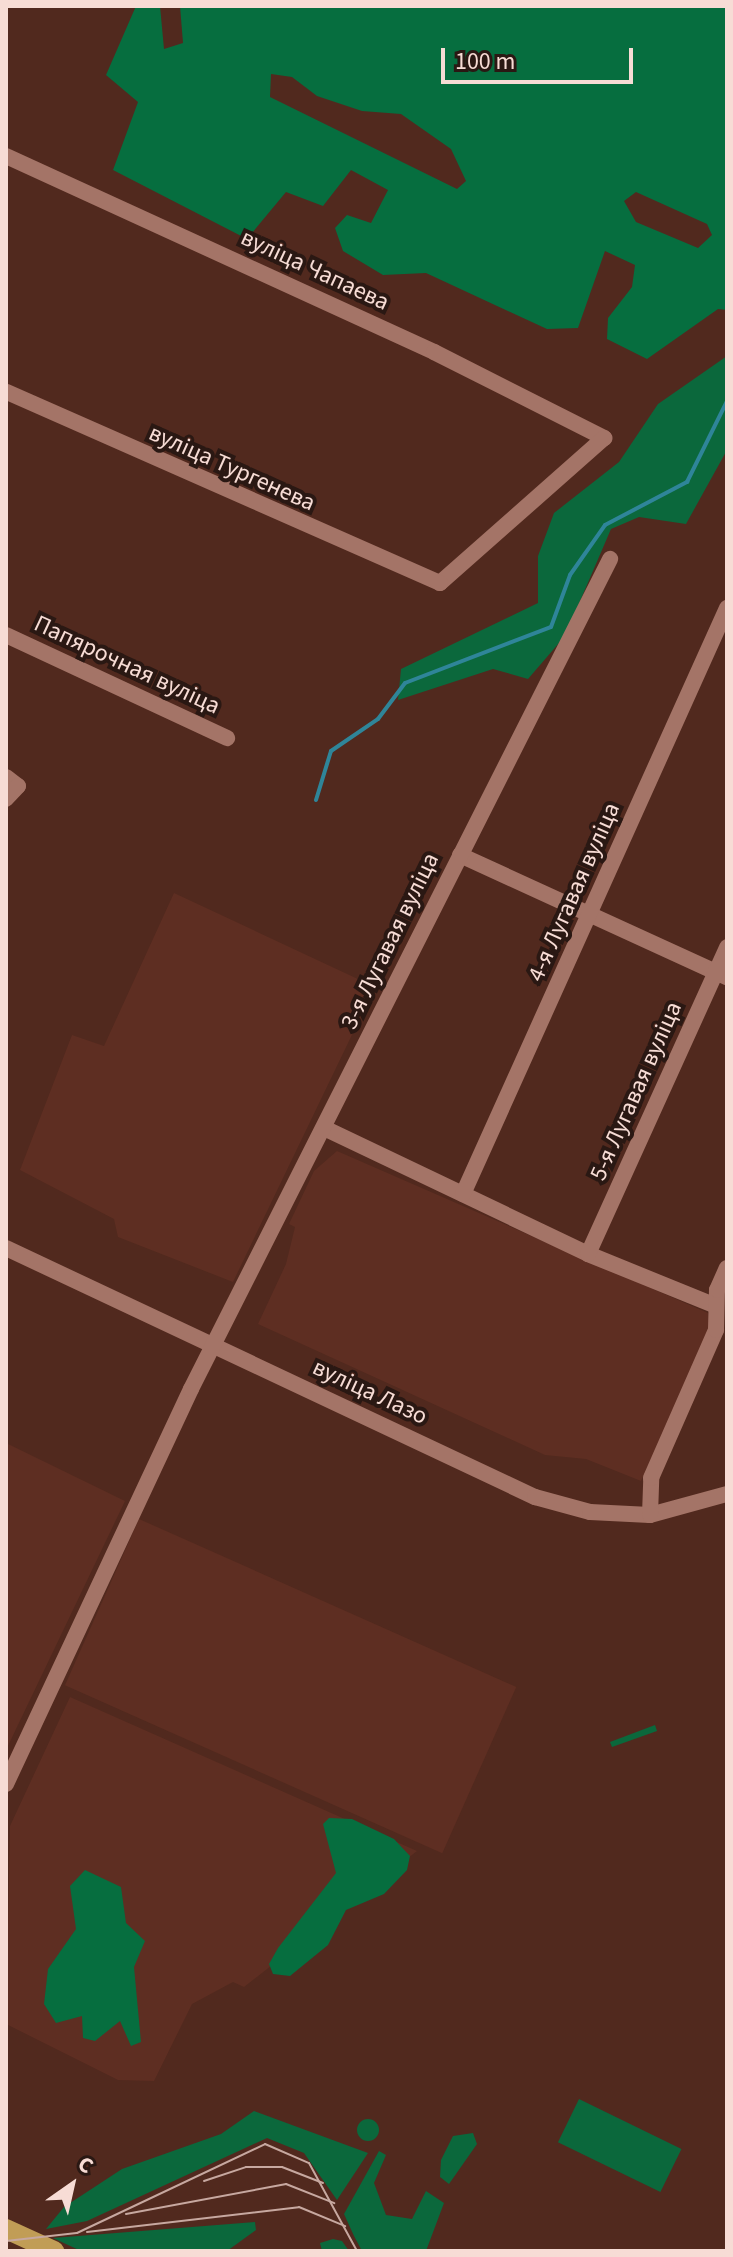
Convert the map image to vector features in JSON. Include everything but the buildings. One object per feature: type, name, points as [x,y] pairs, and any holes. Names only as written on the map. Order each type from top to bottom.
[{"type":"main road","points":[[6,2229],[54,2251]]},
{"type":"street","name":"вуліца Чапаева","points":[[6,156],[602,432],[600,448],[440,583]]},
{"type":"street","name":"вуліца Тургенева","points":[[6,392],[440,583]]},
{"type":"street","name":"3-я Лугавая вуліца","points":[[6,1784],[214,1345],[610,559]]},
{"type":"street","name":"4-я Лугавая вуліца","points":[[463,1194],[727,608]]},
{"type":"street","name":"Папярочная вуліца","points":[[6,635],[227,738]]},
{"type":"street","points":[[460,855],[722,974]]},
{"type":"street","name":"5-я Лугавая вуліца","points":[[588,1254],[722,974],[727,947]]},
{"type":"street","points":[[324,1128],[588,1254],[716,1306]]},
{"type":"street","name":"вуліца Лазо","points":[[6,1248],[535,1497],[590,1512],[650,1515],[727,1494]]},
{"type":"street","points":[[650,1515],[651,1478],[716,1330],[716,1306],[727,1268]]},
{"type":"shaded area","points":[[174,893],[375,987],[233,1282],[118,1237],[114,1219],[20,1170],[72,1035],[104,1046]]},
{"type":"shaded area","points":[[337,1151],[708,1313],[710,1331],[641,1481],[586,1459],[545,1455],[258,1324],[286,1264],[295,1227],[289,1224],[314,1171]]},
{"type":"shaded area","points":[[6,1443],[125,1501],[6,1750]]},
{"type":"shaded area","points":[[139,1519],[516,1687],[442,1853],[65,1685]]},
{"type":"shaded area","points":[[70,1697],[417,1851],[244,1987],[233,1982],[192,2004],[154,2081],[118,2080],[6,2024],[10,1826]]},
{"type":"green space","points":[[136,6],[160,6],[164,49],[183,43],[180,6],[727,6],[727,310],[718,309],[647,359],[607,339],[608,318],[632,287],[635,265],[605,251],[578,328],[547,329],[426,273],[383,275],[343,251],[335,228],[347,215],[371,223],[388,190],[351,170],[323,206],[286,192],[247,239],[113,170],[138,102],[106,75]],"holes":[[[271,74],[292,77],[317,96],[362,111],[401,114],[451,149],[466,181],[457,189],[270,97]],[[636,192],[707,224],[712,235],[698,248],[636,222],[624,201]]]},
{"type":"green space","points":[[727,356],[727,450],[686,524],[639,517],[611,529],[565,636],[528,679],[493,669],[398,700],[401,669],[538,603],[538,556],[554,513],[619,462],[658,404]]},
{"type":"green space","points":[[655,1725],[657,1731],[612,1747],[610,1742]]},
{"type":"green space","points":[[329,1818],[352,1819],[394,1839],[410,1856],[407,1870],[384,1894],[346,1910],[328,1945],[290,1976],[273,1974],[269,1964],[278,1948],[336,1873],[323,1824]]},
{"type":"green space","points":[[85,1870],[121,1887],[126,1923],[145,1941],[134,1967],[141,2042],[131,2046],[120,2021],[95,2041],[83,2038],[82,2016],[56,2023],[44,2004],[48,1969],[76,1929],[70,1886]]},
{"type":"green space","points":[[579,2099],[681,2149],[660,2192],[558,2142]]},
{"type":"green space","points":[[254,2111],[368,2153],[337,2200],[304,2153],[267,2138],[87,2221],[46,2229],[64,2207],[122,2169],[221,2134]]},
{"type":"green space","points":[[368,2119],[376,2122],[379,2130],[376,2138],[368,2141],[360,2138],[357,2130],[360,2122]]},
{"type":"green space","points":[[473,2133],[477,2144],[449,2184],[440,2177],[441,2160],[453,2136]]},
{"type":"green space","points":[[379,2151],[386,2155],[374,2183],[386,2215],[412,2219],[426,2191],[444,2203],[426,2251],[362,2251],[354,2236],[344,2214]]},
{"type":"green space","points":[[255,2222],[256,2230],[227,2251],[81,2251],[53,2238]]},
{"type":"green space","points":[[333,2239],[342,2241],[349,2251],[322,2251],[320,2243]]},
{"type":"waterway","points":[[316,800],[331,751],[378,719],[405,683],[551,627],[570,575],[605,525],[687,482],[727,401]]},
{"type":"tram line","points":[[6,2241],[77,2233],[265,2144],[309,2163],[357,2251]]},
{"type":"tram line","points":[[204,2181],[246,2167],[282,2167],[323,2183]]},
{"type":"tram line","points":[[126,2214],[286,2184],[334,2203]]},
{"type":"tram line","points":[[87,2232],[299,2207],[345,2226]]}]
